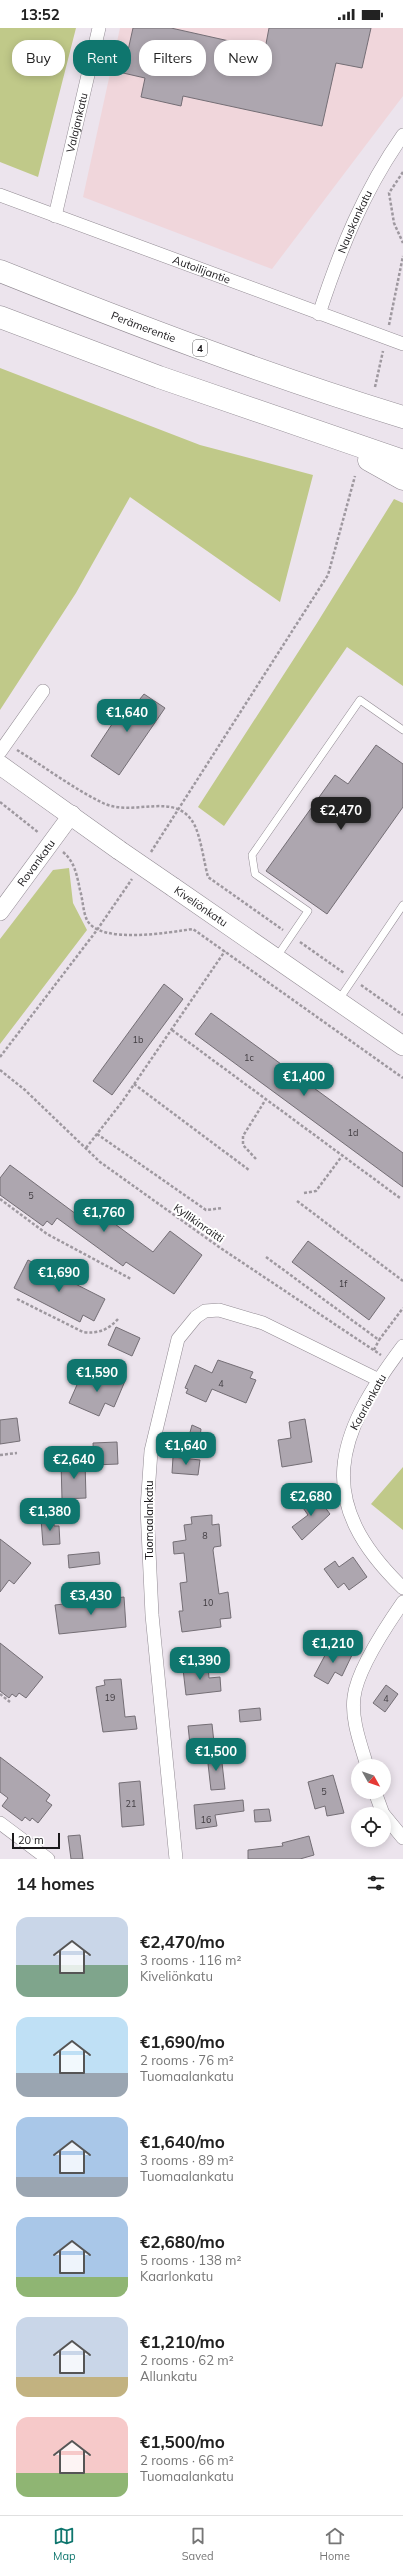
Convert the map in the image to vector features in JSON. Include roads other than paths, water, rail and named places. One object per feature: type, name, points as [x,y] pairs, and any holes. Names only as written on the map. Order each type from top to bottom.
[{"type":"highway","name":"Perämerentie","points":[[0,271],[182,342],[403,417]]},
{"type":"highway","points":[[0,317],[159,377],[332,438],[403,461]]},
{"type":"highway","points":[[332,438],[403,479]]},
{"type":"main road","name":"Kiveliönkatu","points":[[0,765],[72,814],[119,850],[403,1046]]},
{"type":"street","name":"Valajankatu","points":[[55,216],[99,28]]},
{"type":"street","name":"Nauskankatu","points":[[318,314],[339,253],[371,185],[403,135]]},
{"type":"street","name":"Autoilijantie","points":[[0,195],[318,314],[403,344]]},
{"type":"street","points":[[3,747],[43,691]]},
{"type":"street","name":"Rovankatu","points":[[0,912],[72,814]]},
{"type":"street","name":"Tuomaalankatu","points":[[176,1859],[152,1615],[147,1508],[151,1451],[178,1339],[196,1317],[205,1311],[219,1310],[263,1323],[379,1380]]},
{"type":"street","name":"Kaarlonkatu","points":[[403,1346],[379,1380],[352,1428],[343,1461],[342,1487],[348,1509],[366,1544],[386,1572],[403,1588]]},
{"type":"street","points":[[365,1759],[355,1721],[354,1698],[359,1676],[403,1602]]},
{"type":"street","points":[[0,1823],[48,1859]]},
{"type":"street","points":[[391,1823],[403,1838]]},
{"type":"lane","points":[[276,958],[308,911],[255,874],[252,855],[360,700],[403,730]]},
{"type":"lane","points":[[337,1001],[403,905]]}]
